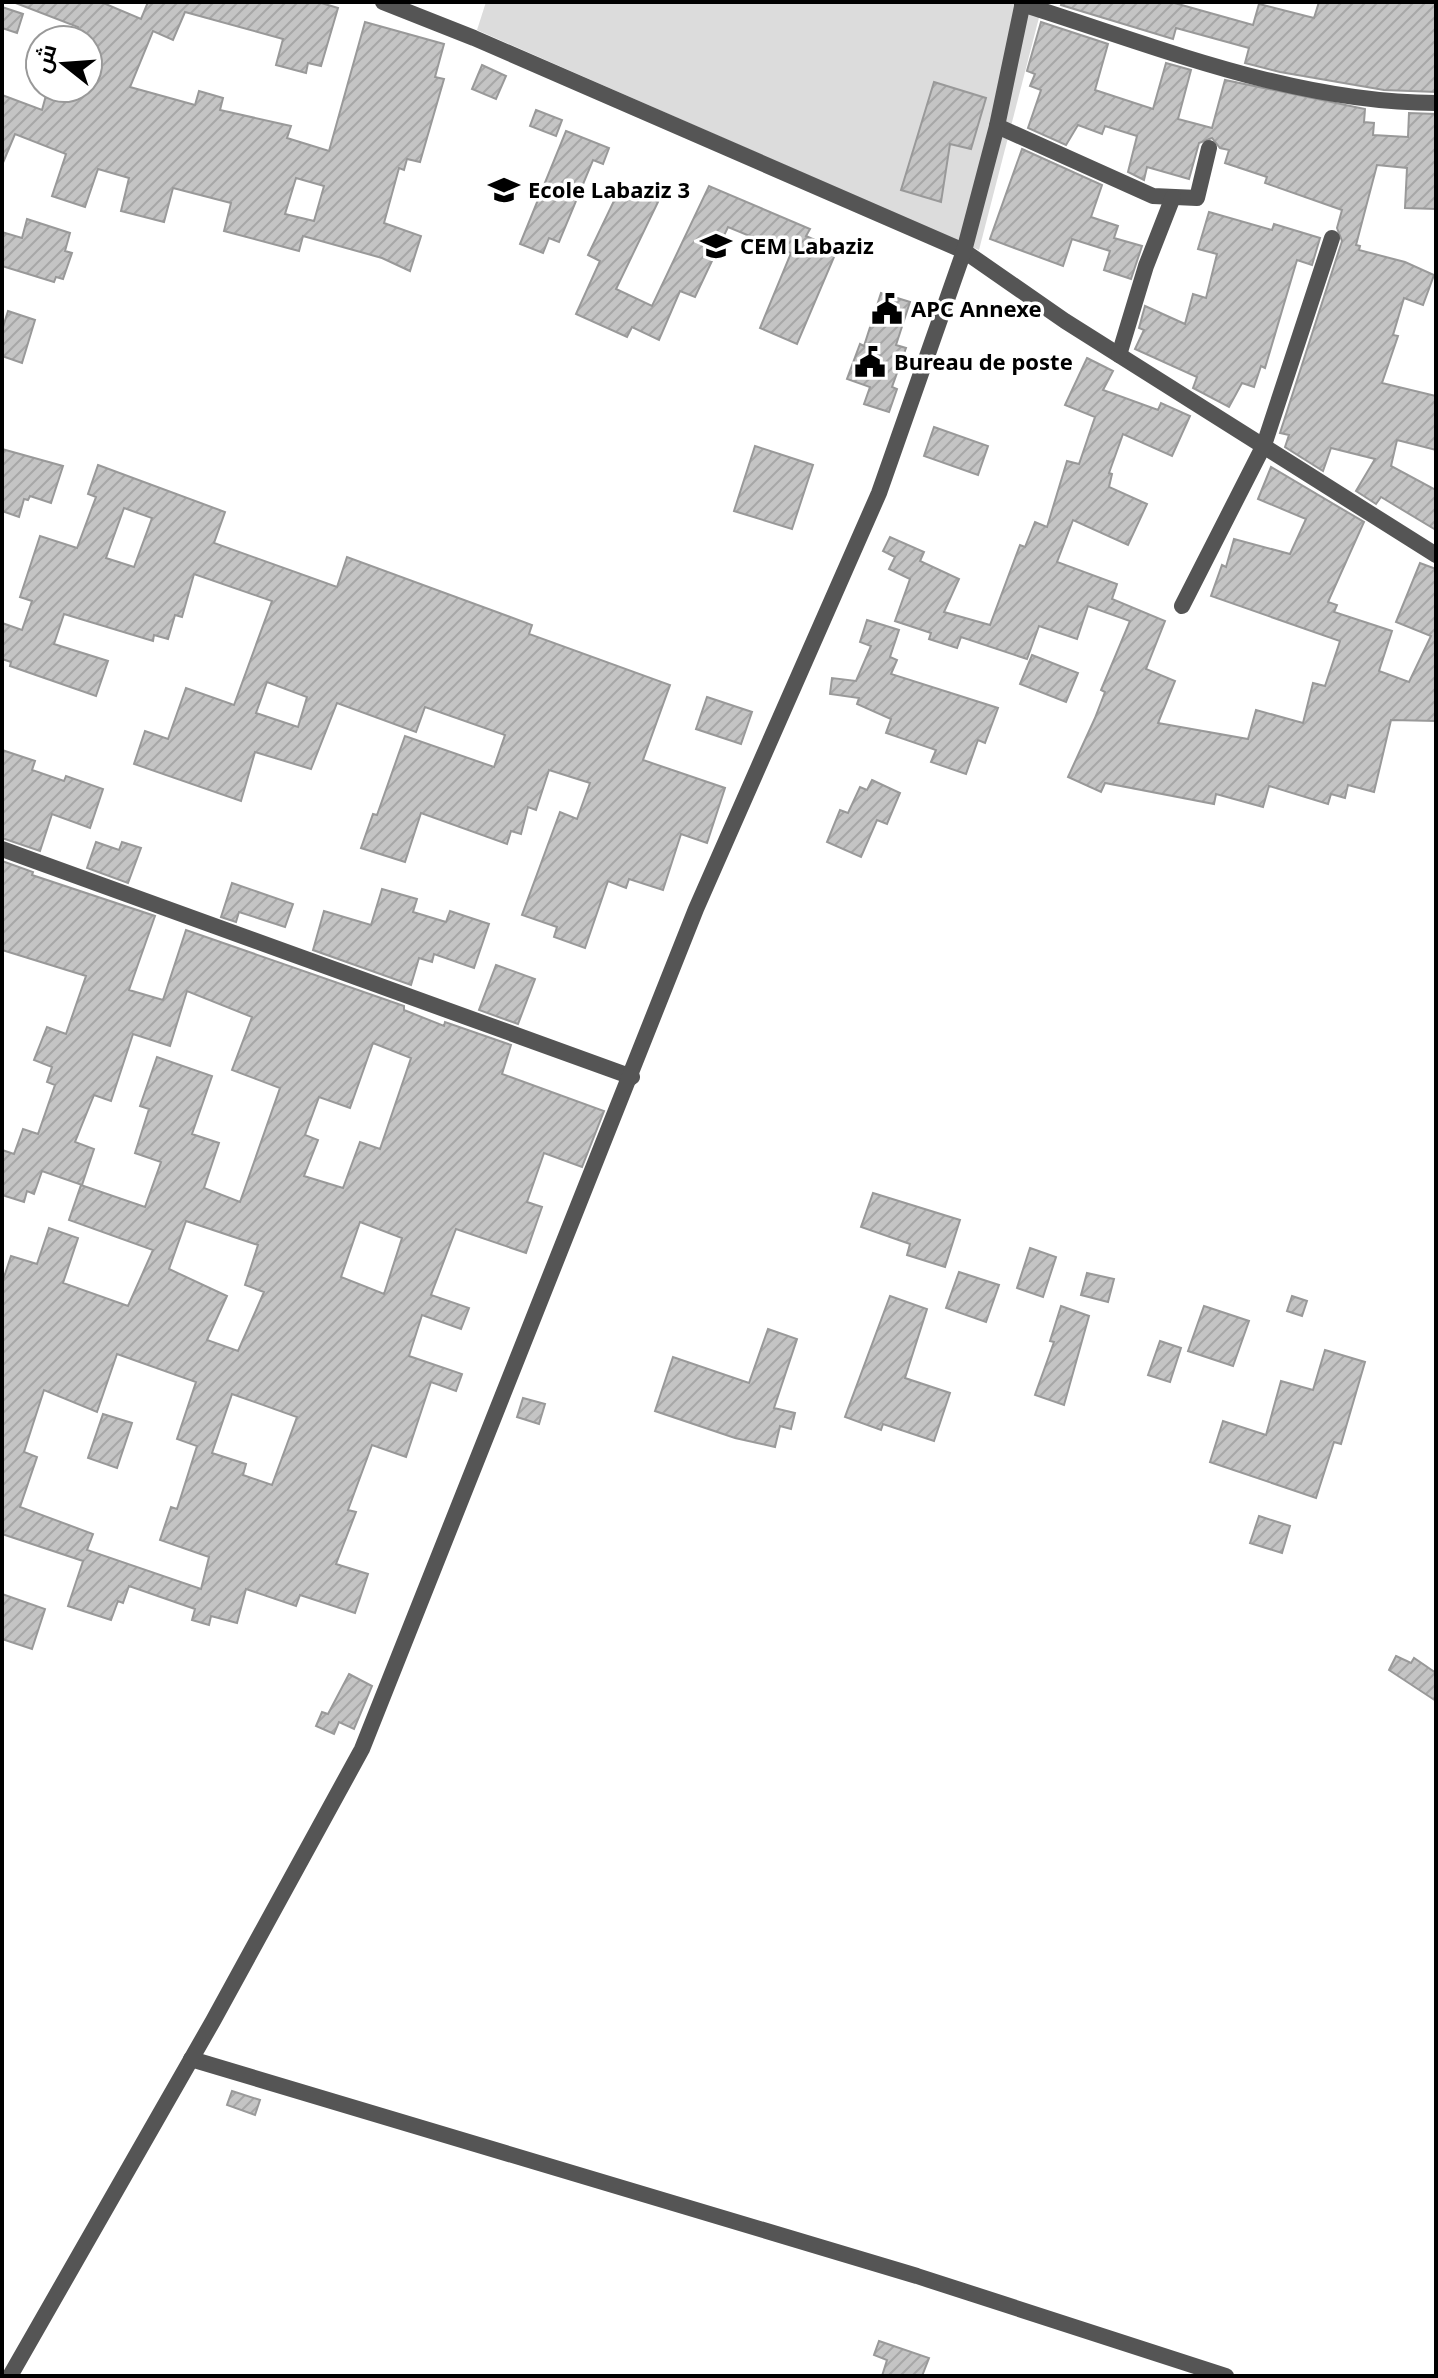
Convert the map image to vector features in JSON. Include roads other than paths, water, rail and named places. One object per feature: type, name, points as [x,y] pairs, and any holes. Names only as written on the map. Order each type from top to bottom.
[{"type":"street","points":[[383,2],[964,251],[1119,355],[1436,555]]},
{"type":"street","points":[[10,2376],[191,2059],[362,1749],[577,1206],[632,1077],[696,909],[879,493],[964,251],[997,126],[1023,3],[1254,76],[1379,103],[1436,103]]},
{"type":"street","points":[[997,126],[1153,196],[1197,198],[1209,148]]},
{"type":"street","points":[[1119,355],[1146,266],[1173,197]]},
{"type":"street","points":[[1182,606],[1264,445],[1332,238]]},
{"type":"street","points":[[2,849],[632,1077]]},
{"type":"street","points":[[191,2059],[917,2276],[1226,2376]]},
{"type":"place","name":"Ecole Labaziz 3","points":[[504,190]]},
{"type":"place","name":"CEM Labaziz","points":[[716,246]]},
{"type":"place","name":"APC Annexe","points":[[887,309]]},
{"type":"place","name":"Bureau de poste","points":[[870,362]]}]
